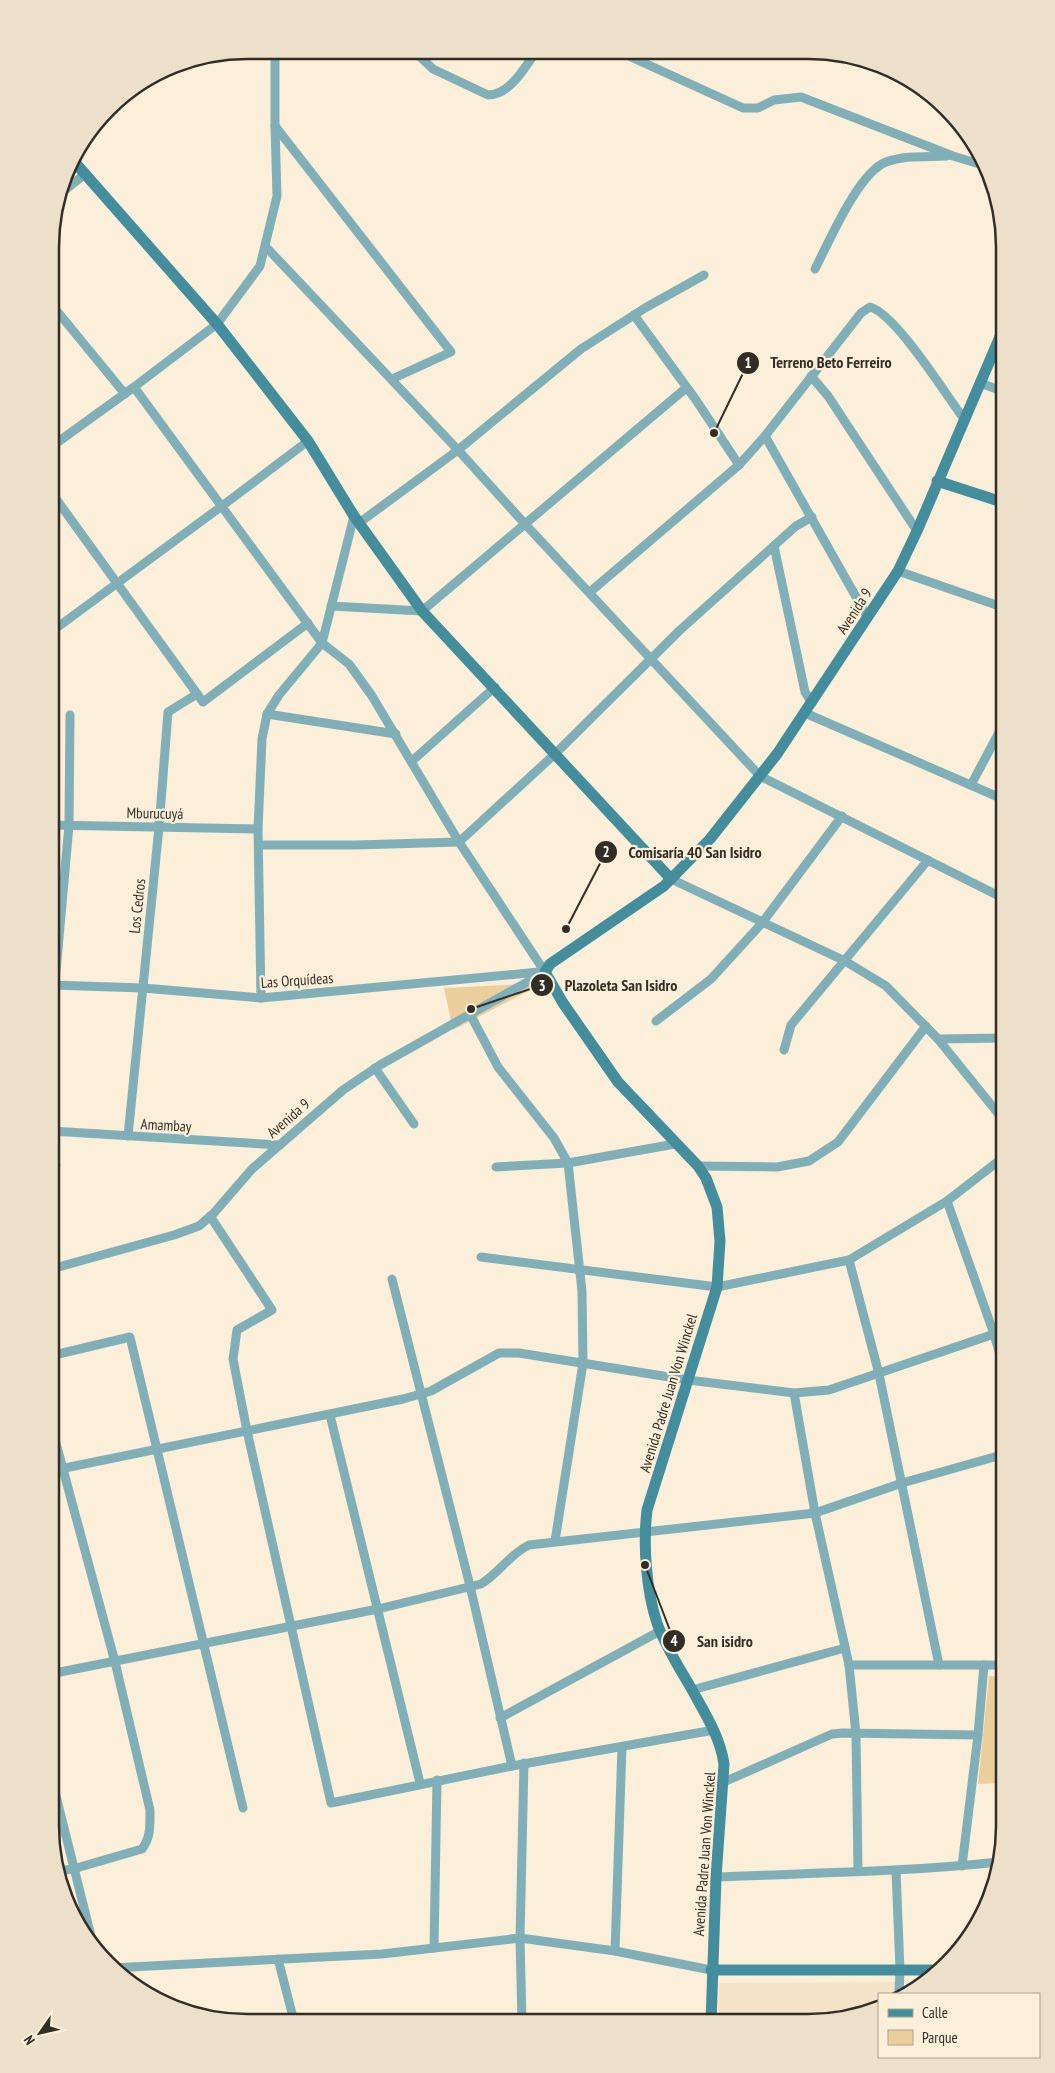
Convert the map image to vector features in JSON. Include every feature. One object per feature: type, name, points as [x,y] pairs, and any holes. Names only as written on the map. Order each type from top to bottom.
[{"type":"main road","points":[[77,165],[217,324],[308,441],[357,519],[422,611],[495,687],[671,879],[664,886],[550,964],[544,972]]},
{"type":"main road","name":"Avenida 9","points":[[671,879],[710,839],[760,776],[812,703],[898,571],[996,346]]},
{"type":"main road","points":[[937,481],[996,500]]},
{"type":"main road","name":"Avenida Padre Juan Von Winckel","points":[[544,972],[604,1065],[675,1144],[698,1166],[712,1191],[720,1223],[717,1287],[647,1510],[645,1533],[651,1596],[660,1631],[714,1730],[723,1753],[724,1782],[716,1877],[711,1970],[711,2014]]},
{"type":"main road","points":[[711,1970],[930,1970]]},
{"type":"street","points":[[59,440],[125,394],[217,324],[260,266],[277,196],[274,126],[277,59]]},
{"type":"street","points":[[422,59],[433,69],[488,95],[497,95],[506,89],[530,59]]},
{"type":"street","points":[[635,59],[743,108],[758,108],[774,100],[801,97],[953,156],[977,163]]},
{"type":"street","points":[[274,126],[451,352],[392,379]]},
{"type":"street","points":[[814,269],[860,186],[870,173],[884,162],[897,158],[953,156]]},
{"type":"street","points":[[69,187],[85,174]]},
{"type":"street","points":[[266,247],[392,379],[760,776],[996,894]]},
{"type":"street","points":[[261,998],[258,829],[262,739],[267,714],[279,695],[322,642],[357,519],[458,450],[581,348],[704,275]]},
{"type":"street","points":[[590,592],[739,465],[861,313],[870,307],[878,309],[902,334],[964,420]]},
{"type":"street","points":[[59,314],[125,394]]},
{"type":"street","points":[[634,315],[739,465]]},
{"type":"street","points":[[812,376],[833,404],[917,531]]},
{"type":"street","points":[[980,383],[996,389]]},
{"type":"street","points":[[134,387],[322,642],[349,664],[372,696],[459,842],[544,972]]},
{"type":"street","points":[[332,606],[422,611],[686,388]]},
{"type":"street","points":[[764,436],[868,618]]},
{"type":"street","points":[[59,626],[308,441]]},
{"type":"street","points":[[59,503],[203,702],[308,623]]},
{"type":"street","points":[[259,845],[356,846],[459,842],[556,753],[680,631],[796,526],[812,517]]},
{"type":"street","points":[[774,546],[805,692],[812,703]]},
{"type":"street","points":[[898,571],[996,605]]},
{"type":"street","points":[[412,761],[495,687]]},
{"type":"street","name":"Los Cedros","points":[[128,1136],[159,827],[168,712],[197,694]]},
{"type":"street","points":[[805,713],[996,796]]},
{"type":"street","points":[[267,714],[396,734]]},
{"type":"street","points":[[59,921],[68,826],[70,715]]},
{"type":"street","points":[[971,785],[996,738]]},
{"type":"street","points":[[656,1021],[710,979],[762,923],[842,816]]},
{"type":"street","name":"Mburucuyá","points":[[59,825],[258,829]]},
{"type":"street","points":[[784,1050],[791,1025],[928,860]]},
{"type":"street","points":[[671,879],[845,961],[886,986],[938,1039],[996,1111]]},
{"type":"street","name":"Las Orquídeas","points":[[59,985],[143,988],[261,998],[544,972]]},
{"type":"street","name":"Avenida 9","points":[[59,1267],[174,1235],[199,1226],[252,1169],[343,1090],[376,1068],[544,972]]},
{"type":"street","points":[[470,1014],[498,1067],[554,1138],[568,1163],[582,1291],[583,1363],[554,1541]]},
{"type":"street","points":[[698,1166],[777,1167],[809,1161],[838,1142],[926,1026]]},
{"type":"street","points":[[938,1039],[996,1038]]},
{"type":"street","points":[[376,1068],[414,1124]]},
{"type":"street","name":"Amambay","points":[[59,1131],[280,1145]]},
{"type":"street","points":[[496,1167],[568,1163],[675,1144]]},
{"type":"street","points":[[481,1257],[717,1287],[849,1260],[947,1201],[996,1163]]},
{"type":"street","points":[[947,1201],[996,1341]]},
{"type":"street","points":[[210,1216],[272,1310],[237,1330],[233,1359],[247,1430],[331,1804],[437,1780],[714,1730]]},
{"type":"street","points":[[849,1260],[879,1374],[939,1665]]},
{"type":"street","points":[[392,1279],[470,1586],[512,1766]]},
{"type":"street","points":[[59,1470],[247,1430],[330,1415],[432,1392],[499,1353],[519,1353],[688,1380],[794,1393],[829,1390],[994,1334]]},
{"type":"street","points":[[59,1354],[130,1337],[155,1449],[243,1808]]},
{"type":"street","points":[[794,1393],[815,1513],[849,1665],[856,1734],[858,1870]]},
{"type":"street","points":[[330,1415],[420,1784]]},
{"type":"street","points":[[59,1454],[115,1662],[150,1810],[150,1831],[147,1842],[142,1848],[64,1870]]},
{"type":"street","points":[[59,1672],[378,1609],[470,1586],[487,1580],[521,1548],[529,1545],[815,1513],[902,1483],[996,1457]]},
{"type":"street","points":[[500,1718],[660,1631]]},
{"type":"street","points":[[692,1690],[845,1648]]},
{"type":"street","points":[[849,1665],[996,1665]]},
{"type":"street","points":[[962,1866],[978,1735],[984,1665]]},
{"type":"street","points":[[724,1782],[832,1734],[978,1735]]},
{"type":"street","points":[[615,1952],[622,1746]]},
{"type":"street","points":[[522,2014],[520,1938],[524,1764]]},
{"type":"street","points":[[434,1948],[437,1780]]},
{"type":"street","points":[[59,1810],[89,1929]]},
{"type":"street","points":[[716,1877],[858,1870],[896,1871],[993,1863]]},
{"type":"street","points":[[896,1871],[899,1991]]},
{"type":"street","points":[[122,1967],[382,1954],[520,1938],[615,1952],[711,1970]]},
{"type":"street","points":[[278,1959],[292,2014]]},
{"type":"shaded area","points":[[895,1982],[895,1993],[878,1993],[878,2001],[833,2013],[718,2014],[719,1983]]},
{"type":"green space","points":[[544,983],[453,1030],[444,988]]},
{"type":"green space","points":[[989,1676],[996,1676],[996,1783],[978,1784]]},
{"type":"place","name":"Terreno Beto Ferreiro","points":[[714,433]]},
{"type":"place","name":"Comisaría 40 San Isidro","points":[[566,929]]},
{"type":"place","name":"Plazoleta San Isidro","points":[[471,1009]]},
{"type":"place","name":"San isidro","points":[[645,1565]]}]
